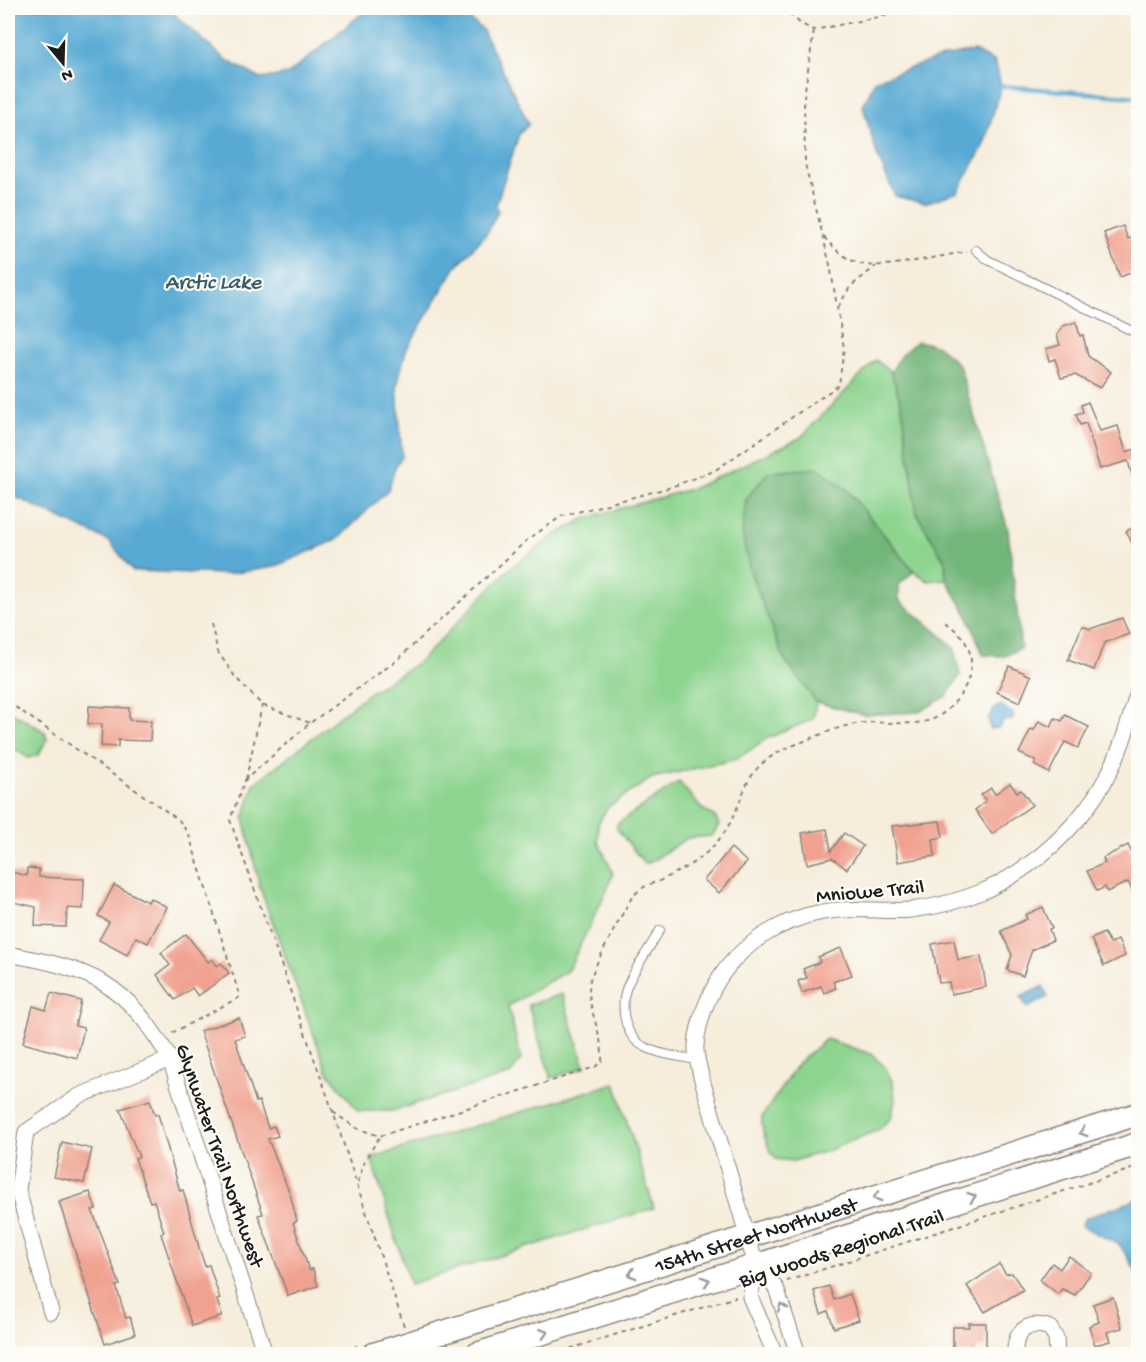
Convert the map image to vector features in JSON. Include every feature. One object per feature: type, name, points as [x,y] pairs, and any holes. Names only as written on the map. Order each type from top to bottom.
[{"type":"street","name":"Mniowe Trail","points":[[756,1266],[698,1060],[696,1045],[712,989],[731,962],[758,938],[781,925],[819,913],[838,910],[911,910],[949,903],[986,889],[1047,850],[1080,818],[1103,782],[1120,750],[1138,692]]},
{"type":"street","name":"Glynwater Trail Northwest","points":[[8,954],[78,970],[99,980],[121,994],[137,1010],[159,1040],[170,1059],[265,1354]]},
{"type":"street","points":[[51,1312],[18,1190],[26,1132],[79,1096],[170,1059]]},
{"type":"street","name":"154th Street Northwest","points":[[374,1354],[748,1239],[1138,1114]]},
{"type":"street","name":"154th Street Northwest","points":[[477,1354],[1138,1144]]},
{"type":"street","points":[[756,1266],[773,1285],[798,1354]]},
{"type":"street","points":[[756,1266],[750,1297],[775,1354]]},
{"type":"street","points":[[1015,1354],[1018,1334],[1026,1326],[1040,1324],[1050,1328],[1056,1338],[1057,1354]]},
{"type":"lane","points":[[976,250],[988,260],[1138,333]]},
{"type":"lane","points":[[660,930],[628,984],[622,1011],[630,1031],[642,1046],[669,1055],[698,1060]]},
{"type":"path","points":[[783,8],[801,24],[814,30],[923,8]]},
{"type":"path","points":[[245,780],[310,723],[396,661],[528,540],[562,516],[669,488],[714,471],[839,385],[844,348],[822,235],[805,164],[804,97],[814,30]]},
{"type":"path","points":[[822,235],[837,252],[860,264],[876,266],[976,250]]},
{"type":"path","points":[[837,309],[850,288],[876,266]]},
{"type":"path","points":[[333,1112],[356,1128],[380,1136],[595,1067],[602,1061],[603,1053],[591,1004],[590,980],[632,896],[647,886],[685,869],[717,841],[726,828],[750,776],[767,760],[794,745],[836,729],[861,723],[922,722],[938,716],[961,694],[971,674],[971,656],[962,636],[943,620]]},
{"type":"path","points":[[211,624],[218,652],[236,678],[262,705],[310,723]]},
{"type":"path","points":[[8,702],[179,820],[189,835],[240,997],[159,1040]]},
{"type":"path","points":[[262,705],[245,780],[230,820],[333,1112],[405,1331]]},
{"type":"path","points":[[357,1184],[365,1160],[380,1136]]},
{"type":"path","name":"Big Woods Regional Trail","points":[[773,1285],[1138,1167]]},
{"type":"path","name":"Big Woods Regional Trail","points":[[553,1354],[751,1292]]},
{"type":"green space","points":[[917,341],[938,346],[959,365],[1008,530],[1021,648],[1005,656],[983,655],[968,616],[946,579],[945,561],[917,514],[902,406],[891,372],[901,355]]},
{"type":"green space","points":[[876,360],[891,372],[902,406],[917,514],[945,561],[946,579],[928,581],[914,571],[846,489],[783,657],[816,702],[813,719],[766,739],[737,759],[652,778],[607,808],[598,824],[598,841],[613,873],[607,890],[568,970],[508,1006],[521,1059],[511,1074],[392,1111],[358,1111],[327,1071],[260,888],[244,818],[254,784],[370,692],[419,662],[509,569],[554,536],[586,518],[694,488],[800,438]]},
{"type":"green space","points":[[819,468],[846,489],[914,571],[899,585],[899,600],[954,647],[960,675],[947,696],[919,712],[864,715],[816,702],[783,657],[750,571],[742,534],[746,499],[768,472]]},
{"type":"green space","points":[[8,710],[45,732],[47,740],[38,755],[28,758],[8,744]]},
{"type":"green space","points":[[679,782],[701,808],[715,817],[719,825],[712,836],[687,838],[649,863],[644,863],[617,829],[617,824]]},
{"type":"green space","points":[[562,994],[585,1067],[551,1078],[528,1005]]},
{"type":"green space","points":[[826,1039],[871,1054],[885,1067],[893,1083],[895,1101],[891,1118],[878,1130],[827,1151],[793,1161],[776,1159],[765,1139],[762,1117],[798,1063]]},
{"type":"green space","points":[[615,1083],[654,1208],[410,1284],[371,1158]]},
{"type":"water","name":"Arctic Lake","points":[[8,8],[167,8],[225,59],[261,79],[288,74],[369,8],[456,8],[482,29],[529,124],[519,134],[496,205],[498,212],[487,233],[455,268],[406,350],[397,386],[402,457],[396,465],[388,490],[338,539],[274,567],[228,574],[133,571],[109,541],[13,496],[8,488]]},
{"type":"water","points":[[974,51],[995,62],[1001,86],[984,145],[958,192],[925,203],[895,196],[877,155],[863,106],[875,80],[942,57]]},
{"type":"water","points":[[1001,705],[1013,714],[1013,720],[1004,721],[998,728],[990,729],[988,719],[995,708]]},
{"type":"water","points":[[1043,986],[1048,997],[1027,1008],[1021,997]]},
{"type":"water","points":[[1138,1199],[1138,1274],[1120,1245],[1081,1226],[1085,1218]]},
{"type":"building","points":[[1123,226],[1128,239],[1138,235],[1138,257],[1134,258],[1138,270],[1120,277],[1104,233]]},
{"type":"building","points":[[1076,322],[1080,336],[1083,335],[1088,356],[1111,372],[1100,388],[1075,375],[1061,378],[1055,359],[1049,361],[1046,349],[1060,345],[1057,335],[1063,326]]},
{"type":"building","points":[[1088,402],[1100,431],[1118,426],[1126,452],[1138,448],[1138,486],[1135,486],[1128,461],[1100,469],[1086,423],[1080,425],[1076,414],[1083,412],[1081,405]]},
{"type":"building","points":[[1138,525],[1138,555],[1126,531]]},
{"type":"building","points":[[1122,618],[1129,634],[1104,643],[1094,670],[1068,660],[1082,626],[1090,629]]},
{"type":"building","points":[[1009,666],[1031,676],[1020,702],[997,692]]},
{"type":"building","points":[[89,706],[129,708],[129,720],[151,721],[150,741],[118,740],[118,747],[101,746],[102,724],[88,724]]},
{"type":"building","points":[[1065,715],[1089,727],[1078,748],[1065,742],[1049,773],[1034,765],[1036,761],[1019,753],[1031,729],[1034,730],[1039,721],[1051,727],[1055,718],[1062,721]]},
{"type":"building","points":[[1010,783],[1017,792],[1021,790],[1032,805],[992,834],[975,810],[986,801],[981,795],[991,788],[995,794]]},
{"type":"building","points":[[940,821],[943,837],[933,839],[935,856],[898,862],[892,826]]},
{"type":"building","points":[[827,829],[831,851],[844,833],[863,846],[847,869],[832,858],[807,864],[802,833]]},
{"type":"building","points":[[1128,845],[1138,866],[1138,902],[1128,882],[1107,892],[1105,887],[1097,891],[1087,871],[1105,863],[1103,858]]},
{"type":"building","points":[[731,848],[747,862],[719,893],[704,880]]},
{"type":"building","points":[[27,868],[39,869],[39,877],[84,879],[83,909],[67,908],[66,927],[35,926],[36,907],[8,901],[8,871],[27,876]]},
{"type":"building","points":[[114,885],[148,902],[150,898],[167,907],[148,943],[136,937],[127,955],[99,940],[109,922],[98,916]]},
{"type":"building","points":[[1043,907],[1052,928],[1049,929],[1053,940],[1032,950],[1023,976],[1007,970],[1012,955],[1001,931],[1027,919],[1025,915]]},
{"type":"building","points":[[1104,933],[1110,943],[1118,940],[1125,956],[1104,966],[1091,939]]},
{"type":"building","points":[[186,934],[208,962],[212,959],[217,966],[221,963],[229,973],[198,996],[192,988],[175,1000],[157,975],[170,965],[161,953]]},
{"type":"building","points":[[954,940],[958,960],[981,956],[986,987],[951,994],[949,982],[939,983],[932,944]]},
{"type":"building","points":[[841,948],[852,975],[833,982],[836,988],[824,993],[821,986],[802,993],[798,981],[807,978],[803,969],[820,962],[818,957]]},
{"type":"building","points":[[51,993],[81,1001],[75,1026],[84,1028],[77,1058],[23,1043],[33,1006],[46,1010]]},
{"type":"building","points":[[239,1018],[245,1036],[235,1039],[256,1102],[259,1101],[268,1128],[274,1126],[278,1136],[268,1139],[290,1194],[297,1221],[293,1223],[309,1270],[313,1269],[318,1286],[288,1296],[258,1215],[263,1214],[200,1031]]},
{"type":"building","points":[[150,1100],[155,1115],[158,1114],[205,1266],[209,1265],[220,1299],[217,1300],[222,1316],[192,1326],[161,1234],[164,1232],[154,1201],[150,1202],[135,1158],[139,1157],[120,1109]]},
{"type":"building","points":[[62,1142],[92,1149],[84,1183],[54,1177]]},
{"type":"building","points":[[90,1192],[96,1209],[92,1210],[120,1285],[116,1286],[126,1318],[130,1317],[135,1334],[105,1344],[59,1202]]},
{"type":"building","points":[[1069,1256],[1091,1273],[1075,1295],[1062,1289],[1058,1294],[1040,1280],[1052,1263],[1060,1269]]},
{"type":"building","points":[[999,1264],[1006,1274],[1012,1273],[1023,1290],[985,1312],[967,1286]]},
{"type":"building","points":[[829,1286],[834,1300],[850,1294],[859,1320],[834,1328],[828,1311],[821,1314],[814,1291]]},
{"type":"building","points":[[1113,1297],[1122,1328],[1107,1332],[1110,1341],[1095,1345],[1089,1326],[1099,1322],[1093,1304]]},
{"type":"building","points":[[969,1323],[986,1323],[986,1347],[977,1347],[977,1354],[953,1354],[953,1327],[969,1327]]},
{"type":"waterway","points":[[1001,86],[1138,97]]}]
